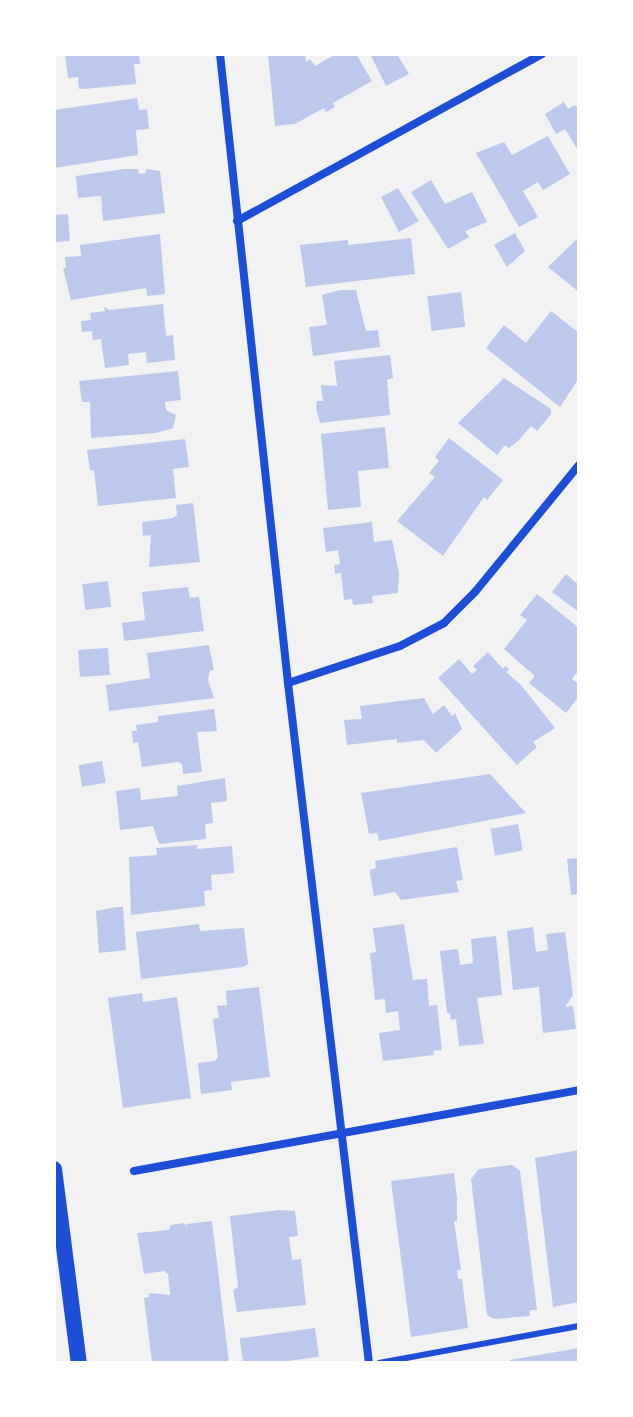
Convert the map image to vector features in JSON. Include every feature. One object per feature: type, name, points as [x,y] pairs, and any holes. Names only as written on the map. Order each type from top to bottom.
[{"type":"main road","points":[[54,1169],[79,1363]]},
{"type":"street","points":[[220,54],[288,683],[369,1363]]},
{"type":"street","points":[[237,221],[542,54]]},
{"type":"street","points":[[288,683],[400,646],[444,623],[475,592],[579,465]]},
{"type":"street","points":[[134,1171],[579,1090]]},
{"type":"lane","points":[[379,1363],[579,1326]]},
{"type":"building","points":[[139,54],[140,64],[134,64],[136,84],[79,89],[78,77],[68,78],[65,55]]},
{"type":"building","points":[[268,54],[305,54],[306,62],[310,59],[315,66],[336,54],[356,54],[372,81],[333,103],[335,107],[326,112],[324,108],[295,124],[275,126]]},
{"type":"building","points":[[370,54],[397,54],[409,74],[386,86]]},
{"type":"building","points":[[137,98],[139,110],[147,109],[149,129],[136,130],[138,155],[54,168],[54,110]]},
{"type":"building","points":[[564,102],[568,109],[574,105],[579,108],[579,152],[565,129],[556,134],[545,114]]},
{"type":"building","points":[[548,136],[570,174],[543,190],[538,182],[523,191],[538,217],[519,227],[476,153],[504,142],[512,155]]},
{"type":"building","points":[[138,169],[139,174],[146,173],[146,169],[160,171],[165,213],[103,221],[101,196],[78,198],[76,176]]},
{"type":"building","points":[[431,180],[445,204],[472,192],[487,222],[465,231],[469,237],[448,249],[411,192]]},
{"type":"building","points":[[398,188],[419,221],[399,232],[381,197]]},
{"type":"building","points":[[68,214],[70,241],[56,242],[54,215]]},
{"type":"building","points":[[515,233],[525,251],[507,267],[494,245]]},
{"type":"building","points":[[160,234],[165,294],[147,296],[146,288],[71,300],[63,268],[66,268],[65,257],[81,256],[80,245]]},
{"type":"building","points":[[579,237],[579,292],[548,267]]},
{"type":"building","points":[[411,238],[415,274],[306,287],[300,245],[348,240],[348,245]]},
{"type":"building","points":[[356,290],[366,331],[378,330],[380,347],[313,356],[309,327],[327,325],[322,295]]},
{"type":"building","points":[[461,292],[465,327],[432,331],[427,296]]},
{"type":"building","points":[[163,304],[166,336],[173,335],[175,360],[147,363],[146,352],[128,354],[129,365],[105,368],[101,339],[93,340],[92,331],[82,332],[81,321],[91,320],[90,313],[105,311],[104,307],[110,310]]},
{"type":"building","points":[[551,311],[579,333],[579,378],[560,407],[486,348],[504,325],[526,343]]},
{"type":"building","points":[[390,355],[393,378],[387,380],[390,415],[320,423],[316,408],[317,401],[323,401],[321,385],[337,386],[334,361]]},
{"type":"building","points":[[178,371],[181,400],[165,402],[166,410],[176,415],[173,428],[156,433],[91,438],[90,402],[82,402],[79,381]]},
{"type":"building","points":[[504,378],[551,409],[551,414],[537,431],[531,426],[517,442],[509,448],[505,445],[497,455],[458,423]]},
{"type":"building","points":[[385,427],[389,468],[358,471],[361,507],[328,510],[321,434]]},
{"type":"building","points":[[449,438],[503,480],[487,500],[484,497],[443,556],[397,521],[435,477],[429,473],[439,461],[435,457]]},
{"type":"building","points":[[185,439],[189,467],[173,469],[176,498],[98,506],[94,470],[90,471],[87,450]]},
{"type":"building","points":[[193,503],[200,562],[149,567],[151,535],[143,536],[142,522],[173,518],[177,515],[176,505]]},
{"type":"building","points":[[372,522],[374,542],[392,540],[399,573],[398,593],[372,596],[373,603],[353,605],[352,599],[344,600],[341,573],[335,574],[334,565],[340,564],[338,550],[326,552],[323,528]]},
{"type":"building","points":[[566,574],[579,585],[579,612],[552,592]]},
{"type":"building","points":[[108,581],[111,607],[85,610],[82,584]]},
{"type":"building","points":[[188,587],[190,598],[199,597],[204,631],[124,641],[122,623],[145,620],[142,592]]},
{"type":"building","points":[[537,594],[579,628],[579,670],[572,679],[579,684],[579,696],[566,713],[529,683],[535,676],[504,649],[527,620],[520,615]]},
{"type":"building","points":[[209,645],[214,670],[210,671],[208,680],[214,698],[109,711],[106,685],[150,678],[147,653]]},
{"type":"building","points":[[108,648],[110,675],[80,677],[78,650]]},
{"type":"building","points":[[488,652],[503,669],[506,666],[509,670],[506,672],[521,685],[555,728],[533,742],[537,747],[517,765],[438,678],[459,659],[472,674],[477,670],[473,666]]},
{"type":"building","points":[[424,698],[433,714],[444,705],[452,716],[455,713],[462,729],[436,753],[424,740],[397,743],[397,739],[347,745],[344,720],[362,719],[360,706]]},
{"type":"building","points":[[214,709],[217,731],[197,732],[202,772],[183,774],[182,764],[178,762],[142,767],[138,742],[133,743],[132,731],[137,731],[136,725],[158,722],[158,716]]},
{"type":"building","points":[[102,761],[106,783],[82,787],[78,765]]},
{"type":"building","points":[[490,774],[526,813],[379,841],[377,833],[369,834],[361,793]]},
{"type":"building","points":[[225,778],[227,801],[211,803],[213,823],[205,824],[206,839],[159,844],[153,826],[120,830],[116,791],[140,788],[141,800],[178,796],[177,786]]},
{"type":"building","points":[[518,824],[523,851],[495,855],[490,829]]},
{"type":"building","points":[[197,845],[197,849],[232,846],[234,873],[211,875],[212,890],[204,891],[205,906],[131,915],[129,857],[157,855],[156,848]]},
{"type":"building","points":[[457,847],[463,880],[456,881],[459,892],[401,900],[395,892],[374,896],[370,870],[376,868],[375,861]]},
{"type":"building","points":[[579,858],[579,894],[571,895],[567,859]]},
{"type":"building","points":[[123,907],[126,950],[99,953],[96,911]]},
{"type":"building","points":[[199,924],[200,931],[244,928],[248,964],[141,979],[136,932]]},
{"type":"building","points":[[404,924],[413,980],[427,979],[429,1006],[437,1005],[442,1050],[433,1051],[434,1055],[383,1061],[379,1033],[400,1030],[398,1011],[386,1013],[385,999],[375,1000],[370,953],[376,952],[373,928]]},
{"type":"building","points":[[533,927],[536,952],[548,950],[546,934],[565,932],[573,995],[565,1007],[573,1006],[576,1029],[543,1033],[539,987],[513,990],[507,931]]},
{"type":"building","points":[[496,936],[502,995],[477,998],[484,1044],[459,1046],[456,1019],[451,1020],[450,1013],[447,1013],[440,951],[458,949],[460,965],[473,963],[471,939]]},
{"type":"building","points":[[259,987],[270,1077],[231,1082],[232,1090],[201,1094],[198,1063],[215,1061],[218,1057],[213,1019],[219,1018],[217,1006],[227,1005],[226,991]]},
{"type":"building","points":[[142,993],[143,1002],[177,997],[191,1098],[123,1108],[108,998]]},
{"type":"building","points":[[579,1150],[579,1302],[553,1307],[535,1158]]},
{"type":"building","points":[[513,1165],[520,1171],[537,1310],[530,1310],[530,1316],[494,1319],[487,1315],[471,1179],[479,1169]]},
{"type":"building","points":[[454,1173],[457,1221],[454,1221],[461,1270],[457,1270],[458,1279],[462,1279],[468,1328],[411,1337],[391,1181]]},
{"type":"building","points":[[295,1211],[298,1236],[289,1237],[292,1260],[301,1259],[306,1305],[237,1312],[233,1290],[238,1287],[230,1216]]},
{"type":"building","points":[[212,1221],[229,1363],[152,1363],[144,1298],[149,1297],[149,1293],[170,1295],[168,1274],[164,1271],[144,1274],[137,1233],[169,1230],[171,1225],[184,1223],[187,1228],[186,1224]]},
{"type":"building","points":[[315,1328],[319,1357],[274,1363],[243,1363],[240,1339]]},
{"type":"building","points":[[579,1348],[579,1363],[511,1363],[510,1360]]}]
